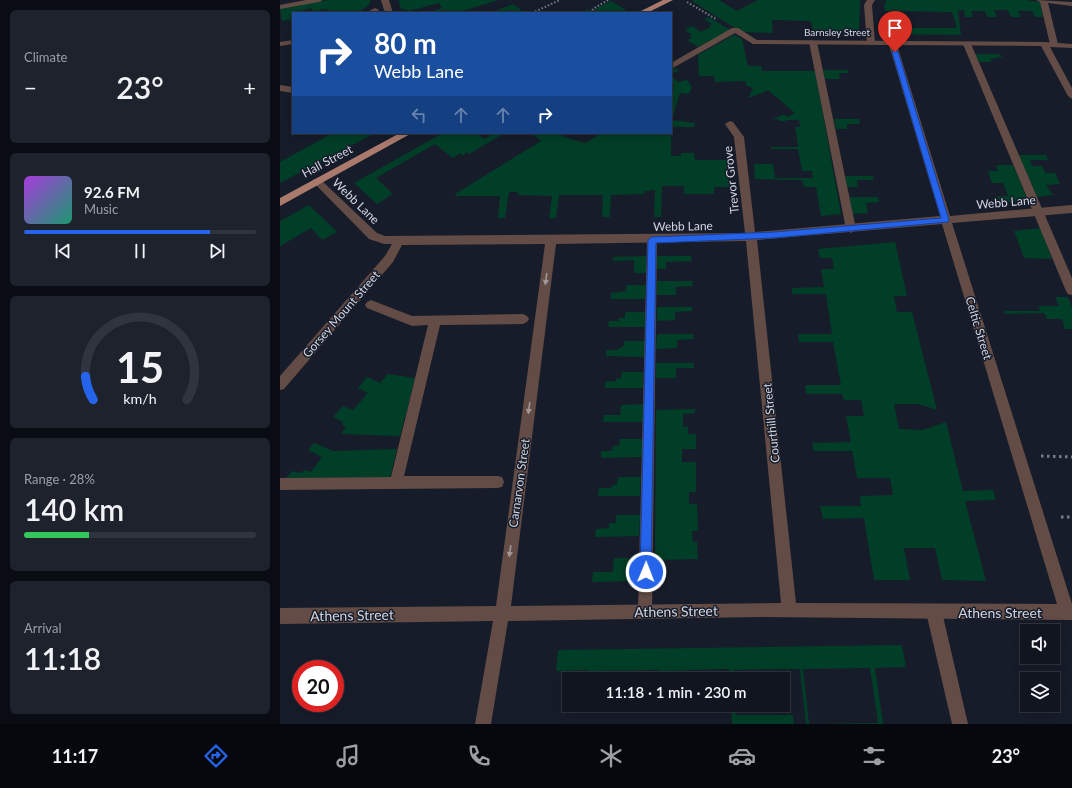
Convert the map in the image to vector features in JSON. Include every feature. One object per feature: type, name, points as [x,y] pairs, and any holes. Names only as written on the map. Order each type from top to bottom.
[{"type":"main road","points":[[643,12],[669,0]]},
{"type":"main road","name":"Hall Street","points":[[280,202],[405,134]]},
{"type":"street","points":[[280,7],[319,0]]},
{"type":"street","points":[[385,0],[388,12]]},
{"type":"street","points":[[871,0],[868,5],[871,43]]},
{"type":"street","points":[[1040,0],[1072,4]]},
{"type":"street","points":[[1043,0],[1054,44]]},
{"type":"street","points":[[672,65],[735,30]]},
{"type":"street","name":"Barnsley Street","points":[[735,30],[756,42],[1054,44],[1072,46]]},
{"type":"street","points":[[280,44],[292,42]]},
{"type":"street","points":[[813,42],[851,229]]},
{"type":"street","name":"Celtic Street","points":[[892,43],[946,220],[1070,612]]},
{"type":"street","points":[[967,44],[1037,212],[1072,291]]},
{"type":"street","points":[[1044,44],[1071,93]]},
{"type":"street","points":[[280,88],[292,90]]},
{"type":"street","name":"Trevor Grove","points":[[730,124],[739,137],[750,237]]},
{"type":"street","name":"Webb Lane","points":[[317,181],[374,236],[384,240],[652,240],[750,237],[1072,209]]},
{"type":"street","name":"Courthill Street","points":[[750,237],[754,253],[789,610]]},
{"type":"street","name":"Gorsey Mount Street","points":[[280,385],[389,259],[399,240]]},
{"type":"street","name":"Carnarvon Street","points":[[483,724],[502,614],[551,240]]},
{"type":"street","points":[[645,611],[652,240]]},
{"type":"street","points":[[371,305],[412,321],[523,320]]},
{"type":"street","points":[[396,483],[435,321]]},
{"type":"street","points":[[280,484],[497,482]]},
{"type":"street","name":"Athens Street","points":[[280,616],[789,610],[1070,612]]},
{"type":"street","points":[[934,612],[960,724]]},
{"type":"path","points":[[532,12],[560,0]]},
{"type":"path","points":[[590,12],[592,8],[608,2],[608,0]]},
{"type":"path","points":[[685,0],[735,30]]},
{"type":"path","points":[[1040,456],[1072,456]]},
{"type":"path","points":[[1060,517],[1072,517]]},
{"type":"green space","points":[[330,0],[370,0],[370,4],[359,12],[328,12],[327,9],[320,10],[321,12],[313,12],[312,8],[304,10],[304,12],[292,12],[292,19],[282,21],[280,8]]},
{"type":"green space","points":[[399,0],[498,0],[460,12],[448,12],[445,10],[440,12],[429,12],[442,8],[439,3],[409,11],[400,8]]},
{"type":"green space","points":[[719,0],[737,11],[758,0],[860,0],[859,31],[858,33],[816,34],[816,30],[813,30],[811,21],[772,20],[773,33],[745,32],[738,30],[692,1]]},
{"type":"green space","points":[[886,0],[1025,0],[1040,2],[1043,17],[1035,17],[1032,11],[1018,11],[1021,17],[1011,17],[1008,10],[994,10],[997,17],[987,17],[985,11],[971,11],[973,17],[965,17],[964,10],[958,10],[961,35],[882,34],[879,28],[957,28],[952,12],[885,11],[884,4]]},
{"type":"green space","points":[[611,1],[626,10],[622,12],[583,12],[588,9],[591,11]]},
{"type":"green space","points":[[513,4],[524,12],[493,12]]},
{"type":"green space","points":[[709,17],[730,30],[698,47],[687,40],[692,38],[690,36],[692,35],[685,30],[692,26],[701,32],[711,27],[709,26],[712,24],[704,19]]},
{"type":"green space","points":[[734,35],[742,39],[748,66],[761,66],[762,71],[815,71],[841,214],[821,216],[816,187],[804,187],[802,180],[755,179],[754,164],[773,164],[775,178],[813,178],[812,171],[802,171],[798,149],[771,149],[771,147],[798,147],[795,127],[800,127],[799,120],[772,120],[784,114],[787,117],[795,113],[768,90],[749,97],[753,88],[747,86],[745,81],[715,82],[714,76],[699,76],[698,55]]},
{"type":"green space","points":[[976,54],[1000,54],[1002,57],[990,59],[992,62],[979,62]]},
{"type":"green space","points":[[676,68],[679,71],[672,74],[672,70]]},
{"type":"green space","points":[[823,70],[848,70],[848,73],[839,73],[840,79],[825,79]]},
{"type":"green space","points":[[672,75],[678,82],[687,80],[692,87],[689,94],[680,93],[672,120]]},
{"type":"green space","points":[[834,119],[859,119],[860,124],[847,124],[847,129],[836,129]]},
{"type":"green space","points":[[672,120],[695,123],[694,127],[672,127]]},
{"type":"green space","points":[[331,134],[373,134],[280,183],[280,162]]},
{"type":"green space","points":[[441,134],[477,134],[484,139],[492,134],[503,134],[469,154],[466,152],[463,156],[460,153],[453,158],[435,144],[376,178],[393,194],[377,204],[354,183]]},
{"type":"green space","points":[[532,134],[560,134],[564,137],[585,143],[600,134],[671,134],[671,156],[681,156],[681,153],[694,153],[695,160],[727,160],[729,187],[714,187],[714,194],[684,194],[684,186],[662,186],[661,217],[654,217],[655,190],[645,191],[644,194],[611,195],[610,217],[602,217],[603,195],[559,195],[556,218],[549,218],[552,196],[518,195],[518,192],[509,192],[505,218],[498,218],[500,196],[456,196],[455,194],[541,141]]},
{"type":"green space","points":[[1019,155],[1046,155],[1048,160],[1030,160],[1032,166],[1042,166],[1045,173],[1055,173],[1060,184],[1046,185],[1053,195],[1037,197]]},
{"type":"green space","points":[[996,165],[1013,165],[1027,198],[1022,201],[999,203],[997,196],[1008,196],[1003,183],[992,183],[988,171],[998,171]]},
{"type":"green space","points":[[845,176],[873,176],[874,180],[857,180],[858,187],[847,187]]},
{"type":"green space","points":[[849,197],[878,197],[879,202],[866,203],[868,213],[852,214]]},
{"type":"green space","points":[[309,205],[337,232],[322,240],[311,228],[280,246],[280,221]]},
{"type":"green space","points":[[1040,228],[1052,259],[1024,258],[1014,231]]},
{"type":"green space","points":[[895,242],[907,296],[894,296],[897,312],[912,312],[937,410],[918,404],[894,404],[899,429],[923,430],[946,422],[963,491],[993,490],[996,500],[965,501],[986,581],[942,580],[935,548],[904,548],[910,580],[874,580],[864,518],[823,519],[820,506],[861,506],[860,496],[893,495],[890,478],[857,478],[852,451],[814,451],[812,443],[851,442],[846,416],[864,416],[861,400],[844,400],[842,394],[806,394],[805,385],[841,385],[833,342],[799,342],[798,334],[832,334],[826,294],[792,294],[792,288],[824,287],[821,269],[834,269],[832,258],[820,258],[818,249]]},
{"type":"green space","points":[[646,256],[646,273],[634,273],[634,260],[613,261],[613,257]]},
{"type":"green space","points":[[657,256],[691,256],[692,261],[666,262],[666,269],[657,269]]},
{"type":"green space","points":[[657,281],[693,281],[692,286],[676,287],[676,295],[657,295]]},
{"type":"green space","points":[[626,285],[646,285],[645,299],[611,299],[611,293],[626,291]]},
{"type":"green space","points":[[1055,297],[1068,297],[1072,307],[1072,329],[1065,329],[1062,319],[1047,319],[1044,313],[1005,314],[1004,311],[1041,311],[1038,306],[1059,306]]},
{"type":"green space","points":[[657,307],[692,307],[692,311],[675,312],[675,320],[657,321]]},
{"type":"green space","points":[[625,312],[645,312],[645,327],[609,327],[608,321],[619,321],[619,318],[625,318]]},
{"type":"green space","points":[[657,334],[693,334],[694,339],[677,340],[677,348],[656,349]]},
{"type":"green space","points":[[624,341],[645,341],[644,357],[606,356],[606,350],[618,350],[619,348],[623,347]]},
{"type":"green space","points":[[656,363],[694,363],[694,368],[676,368],[676,378],[656,378]]},
{"type":"green space","points":[[622,372],[643,372],[643,388],[605,388],[605,382],[616,381],[616,379],[621,378]]},
{"type":"green space","points":[[388,374],[415,378],[400,436],[341,434],[346,427],[342,425],[343,422],[333,417],[343,406],[353,410],[368,393],[358,388],[367,377],[380,383]]},
{"type":"green space","points":[[643,404],[643,422],[603,422],[604,415],[620,415],[621,405]]},
{"type":"green space","points":[[695,409],[695,413],[683,414],[683,427],[688,427],[688,434],[696,434],[696,449],[682,449],[682,462],[696,462],[696,492],[689,492],[689,504],[697,504],[698,531],[692,531],[693,542],[697,542],[698,559],[655,560],[656,410]]},
{"type":"green space","points":[[620,439],[642,439],[642,457],[601,458],[601,451],[612,451],[613,446],[619,446]]},
{"type":"green space","points":[[314,443],[333,451],[397,449],[390,477],[286,478],[292,471],[299,473],[306,470],[311,472],[322,457],[308,450]]},
{"type":"green space","points":[[618,477],[641,477],[640,496],[598,496],[599,488],[611,488],[612,485],[617,485]]},
{"type":"green space","points":[[616,515],[640,515],[639,536],[595,537],[596,529],[609,528],[609,523],[616,523]]},
{"type":"green space","points":[[614,558],[638,558],[637,581],[592,582],[593,572],[613,572]]},
{"type":"green space","points":[[902,645],[906,667],[875,668],[883,724],[809,724],[806,724],[800,669],[734,670],[734,672],[729,672],[729,669],[663,672],[659,672],[659,670],[594,672],[589,672],[589,670],[556,671],[558,650]],"holes":[[[870,668],[878,723],[809,724],[803,669]]]},
{"type":"green space","points":[[731,712],[736,712],[736,715],[793,715],[794,724],[732,724]]},
{"type":"route","points":[[646,572],[652,240],[730,238],[946,220],[895,52]]}]
